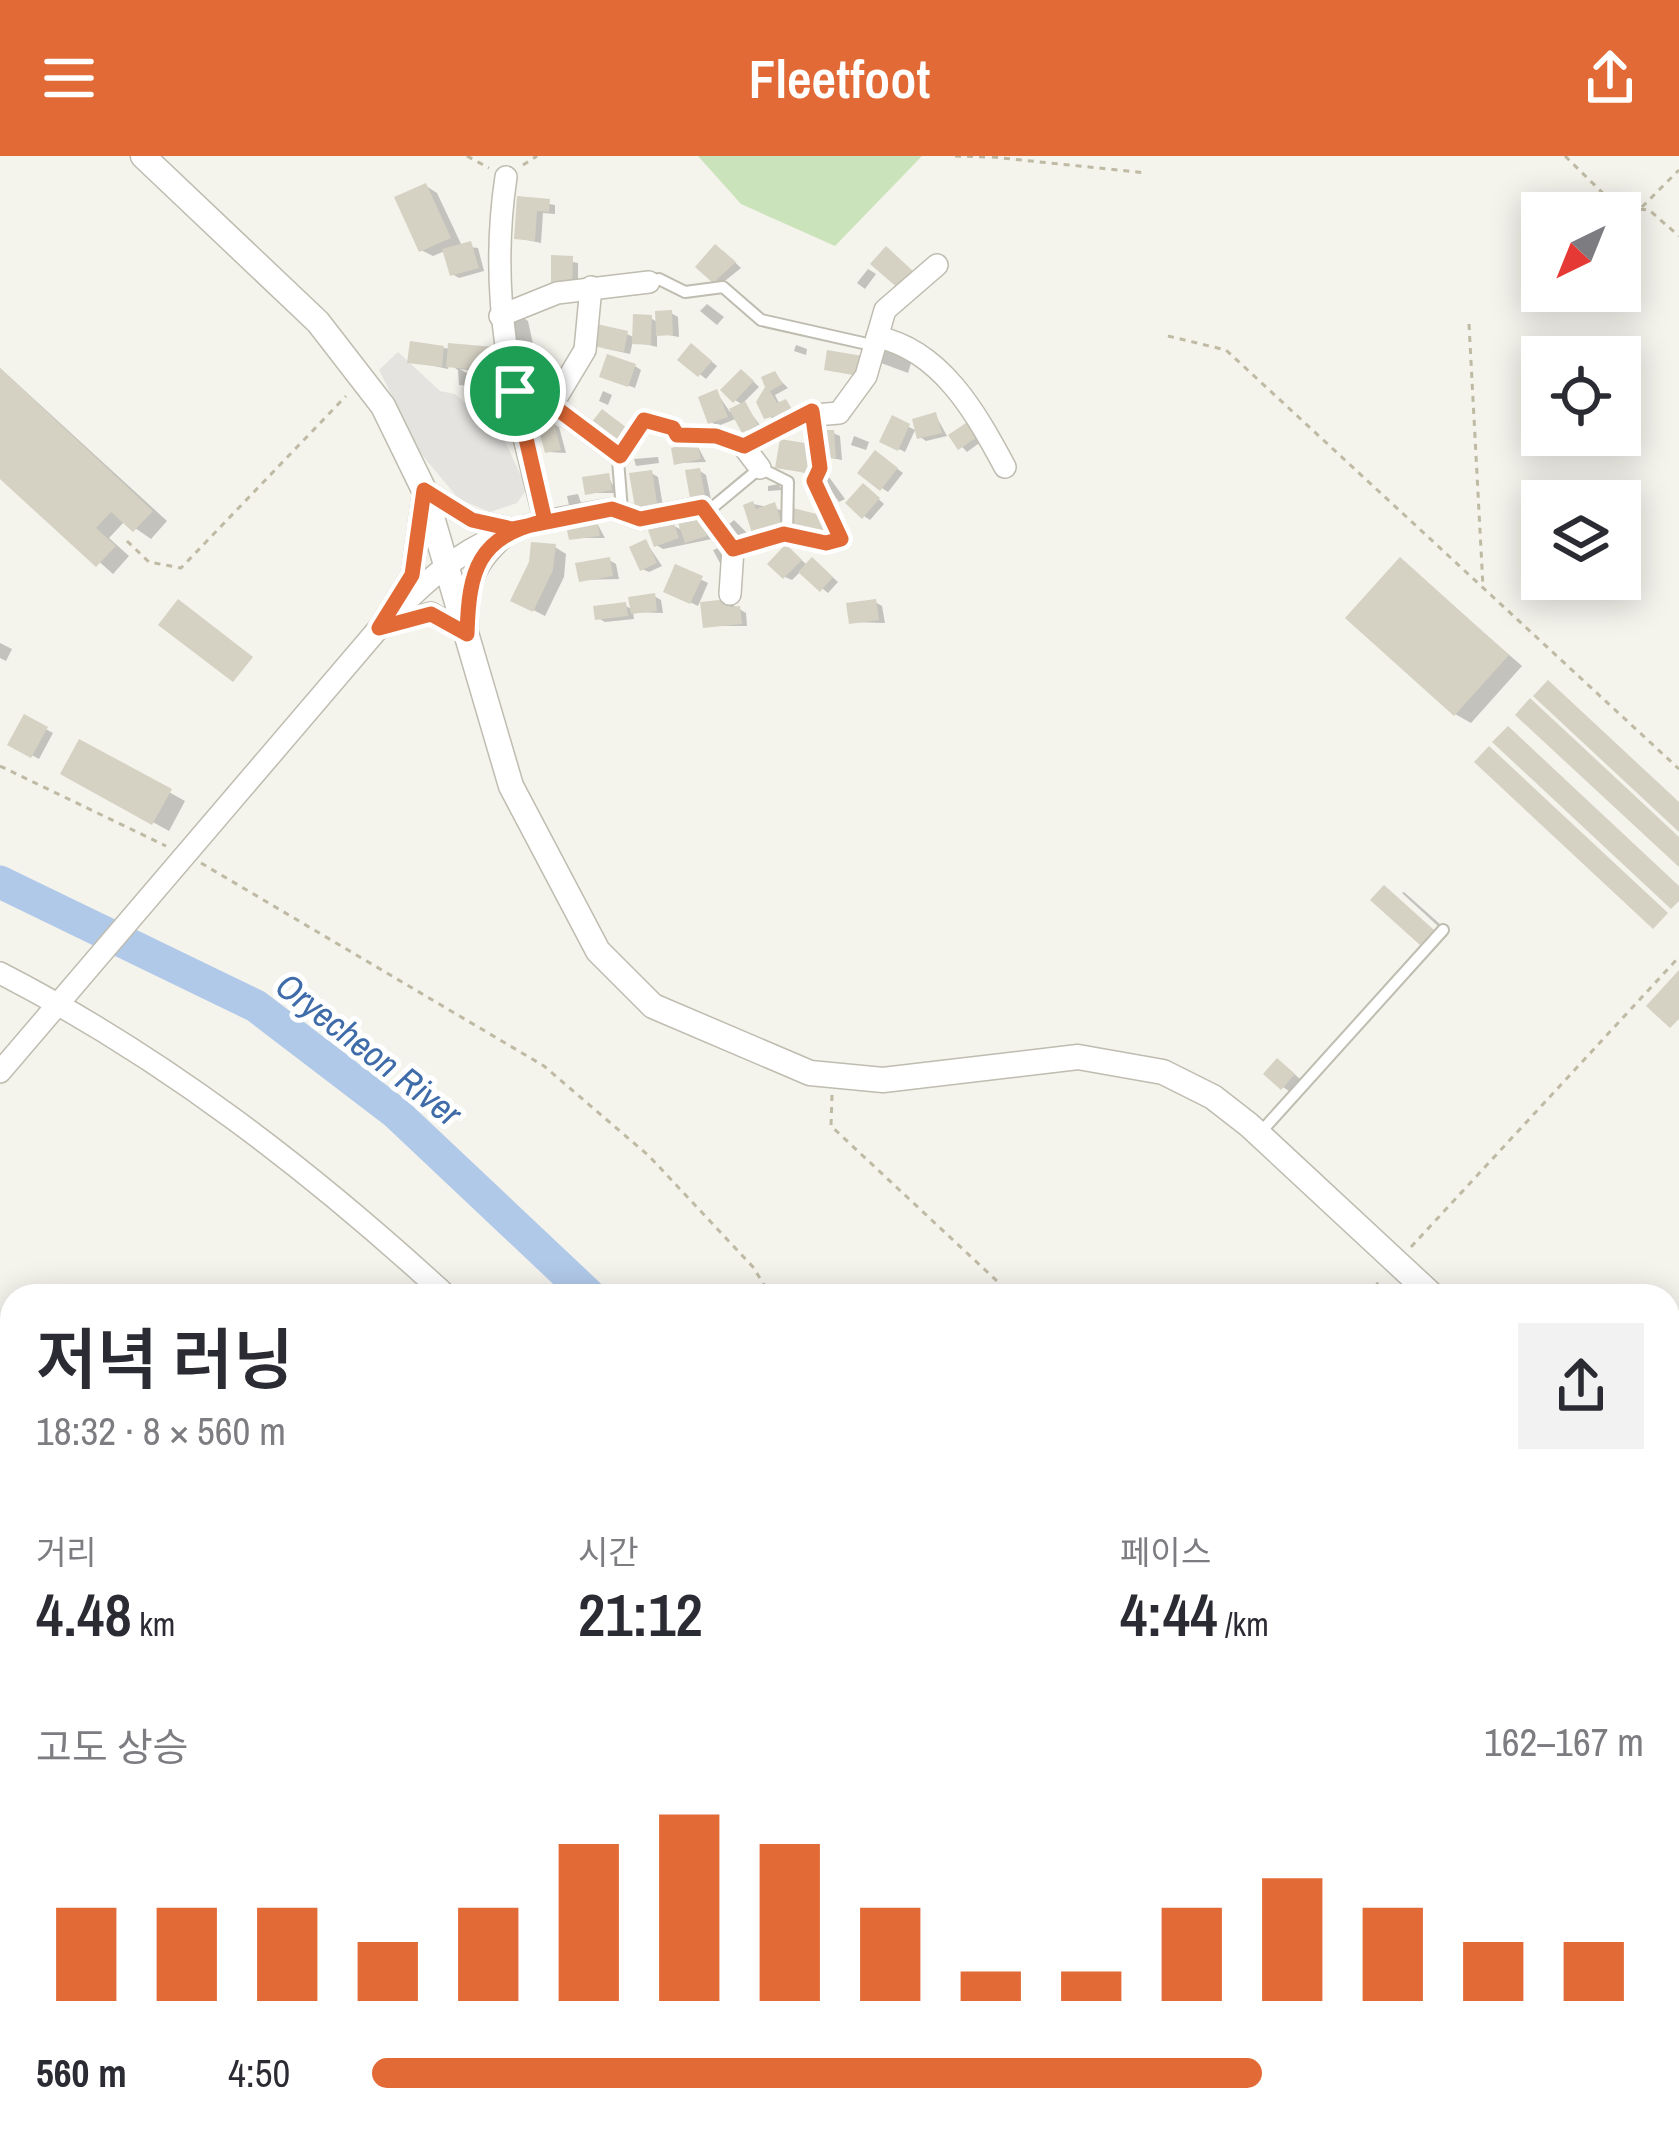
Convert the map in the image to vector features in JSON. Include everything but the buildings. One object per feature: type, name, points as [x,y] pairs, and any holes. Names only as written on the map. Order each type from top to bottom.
[{"type":"street","points":[[143,156],[284,286],[364,377],[424,490],[512,786],[598,951],[653,1006],[810,1073],[831,1076],[883,1081],[1051,1058],[1103,1059],[1184,1081],[1258,1134],[1419,1284]]},
{"type":"street","points":[[506,177],[495,264],[500,316],[545,521]]},
{"type":"street","points":[[815,415],[839,413],[853,399],[885,310],[907,294],[926,268],[937,265]]},
{"type":"street","points":[[500,316],[591,287],[649,282]]},
{"type":"street","points":[[552,405],[585,350],[591,287]]},
{"type":"street","points":[[876,341],[923,354],[981,422],[1005,467]]},
{"type":"street","points":[[515,391],[552,405],[620,456]]},
{"type":"street","points":[[744,446],[760,468]]},
{"type":"street","points":[[424,490],[472,520],[512,529]]},
{"type":"street","points":[[379,628],[412,575],[424,490]]},
{"type":"street","points":[[0,1072],[379,628],[446,561],[512,529],[545,521],[622,510],[640,519],[702,507],[733,549],[730,594]]},
{"type":"street","points":[[467,634],[471,575],[479,559],[512,529]]},
{"type":"street","points":[[379,628],[431,614],[467,634]]},
{"type":"street","points":[[0,974],[58,1003],[207,1098],[332,1190],[434,1284]]},
{"type":"lane","points":[[649,282],[659,279],[685,292],[723,287],[761,320],[876,341]]},
{"type":"lane","points":[[622,510],[620,456],[644,420],[673,428],[677,435],[716,436],[744,446],[800,413],[815,415],[820,468],[814,481],[841,539],[826,543],[787,535],[733,549]]},
{"type":"lane","points":[[706,512],[760,468],[788,482],[787,535]]},
{"type":"lane","points":[[1258,1134],[1443,931]]},
{"type":"path","points":[[467,156],[506,177]]},
{"type":"path","points":[[955,156],[1147,172]]},
{"type":"path","points":[[1068,162],[1078,156]]},
{"type":"path","points":[[1565,156],[1602,192]]},
{"type":"path","points":[[1679,170],[1641,208],[1679,236]]},
{"type":"path","points":[[1469,324],[1483,589]]},
{"type":"path","points":[[1168,336],[1226,350],[1679,769]]},
{"type":"path","points":[[127,541],[149,562],[181,568],[364,377]]},
{"type":"path","points":[[0,766],[186,854],[544,1066],[649,1156],[763,1284]]},
{"type":"path","points":[[1377,1284],[1679,957]]},
{"type":"path","points":[[831,1076],[831,1126],[1000,1284]]},
{"type":"green space","points":[[698,156],[922,156],[835,246],[741,204]]},
{"type":"shaded area","points":[[398,352],[440,391],[455,394],[501,433],[527,489],[517,503],[490,512],[459,499],[422,455],[379,370]]},
{"type":"waterway","name":"Oryecheon River","points":[[0,882],[256,1006],[396,1113],[577,1284]]},
{"type":"route","points":[[515,391],[545,521],[512,529],[479,559],[471,575],[467,634],[448,619],[431,614],[379,628],[401,598],[418,557],[424,490],[492,527],[512,529],[612,509],[640,519],[702,507],[733,549],[784,534],[826,543],[841,539],[814,481],[820,468],[812,411],[800,413],[744,446],[716,436],[677,435],[673,428],[644,420],[620,456],[552,405],[515,391]]}]
